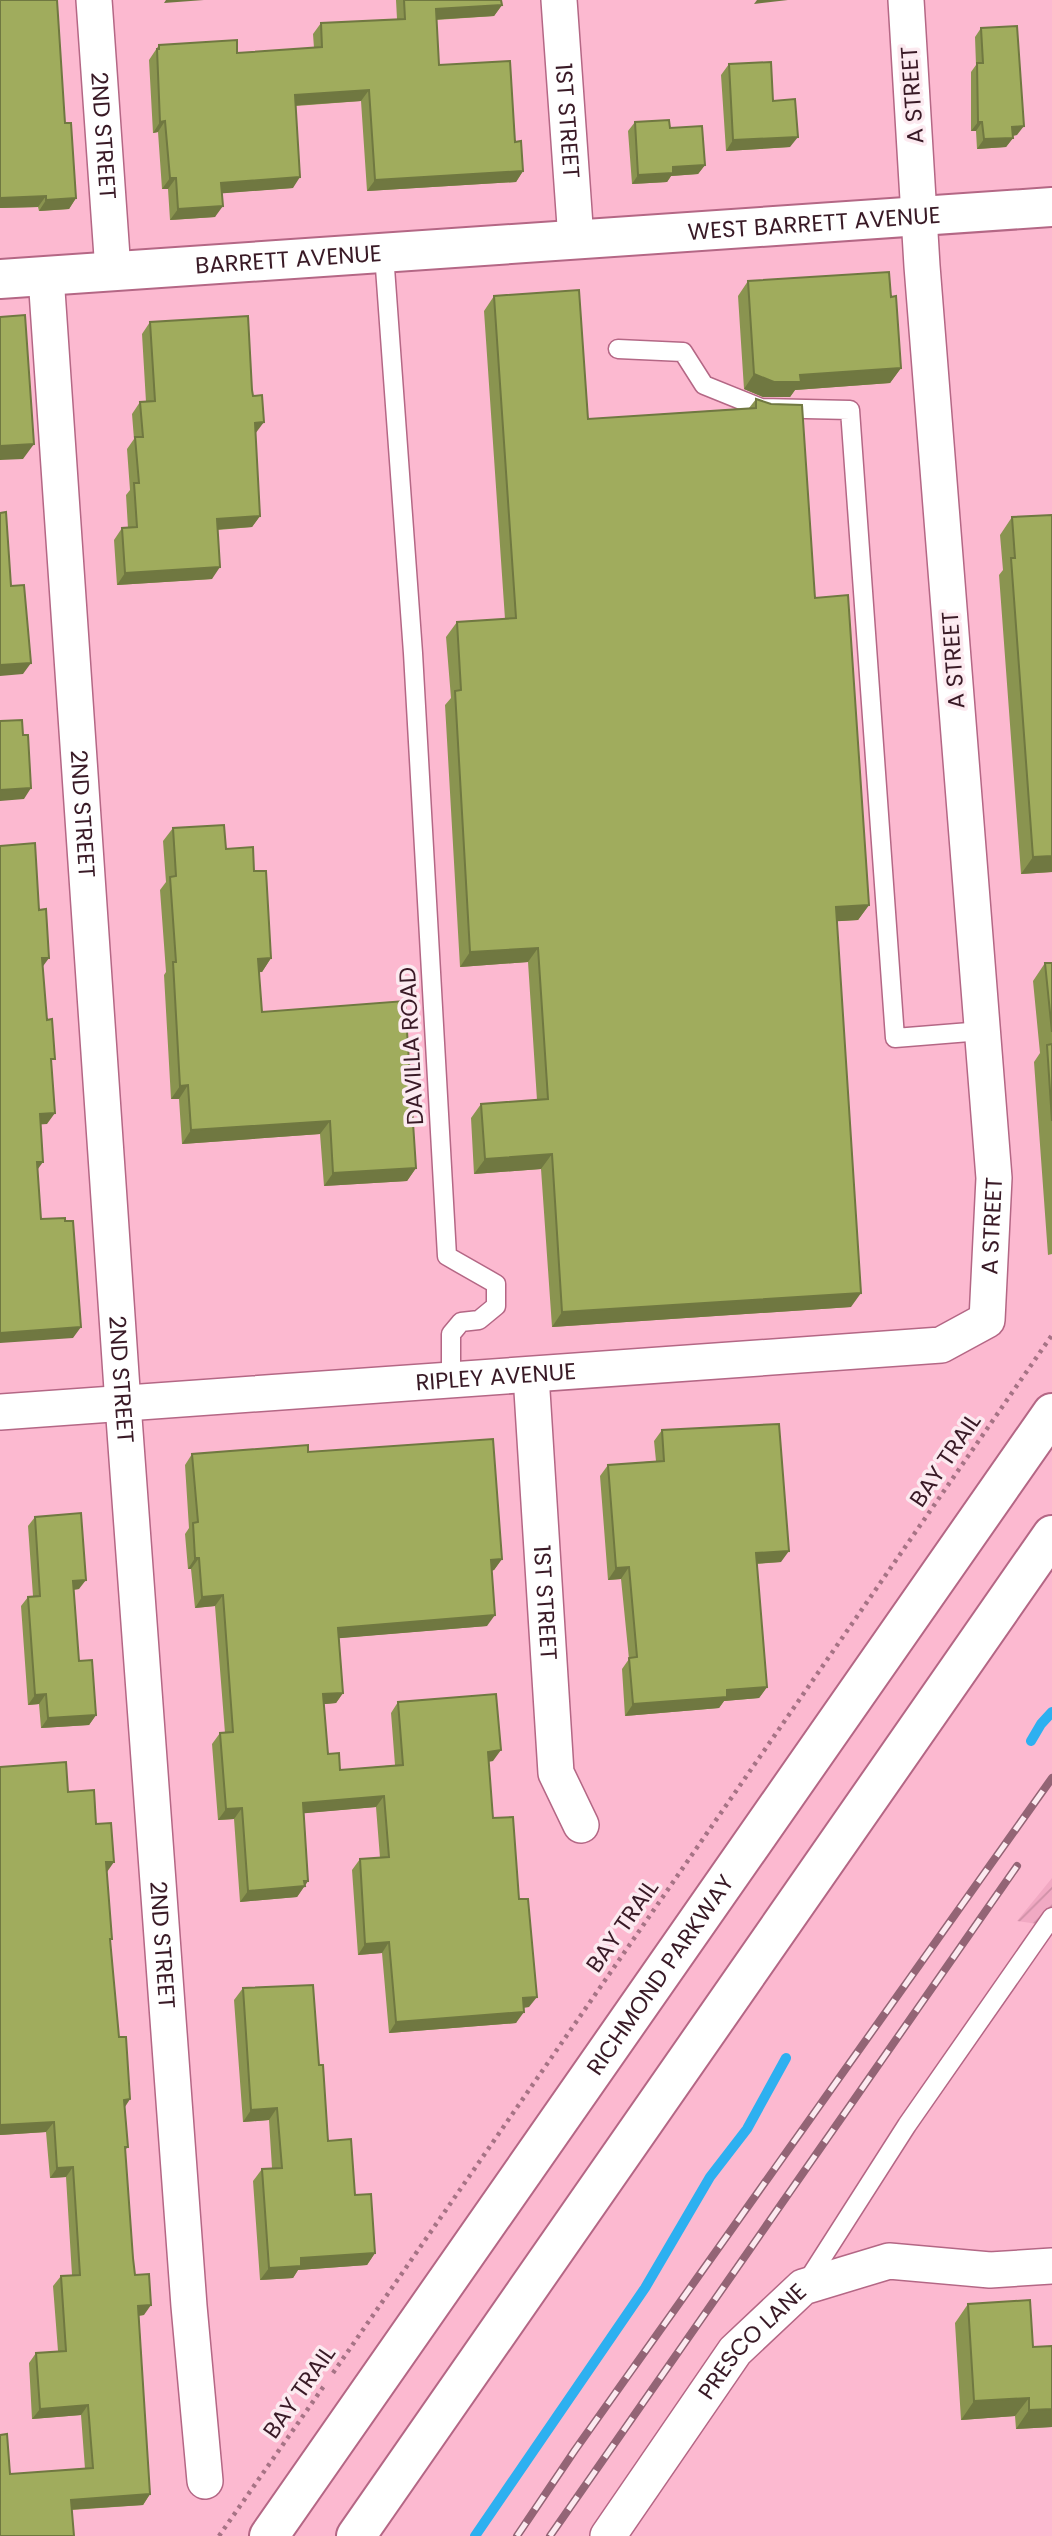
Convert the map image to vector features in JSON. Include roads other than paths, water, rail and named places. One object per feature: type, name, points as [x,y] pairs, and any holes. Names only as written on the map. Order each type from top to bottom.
[{"type":"main road","name":"WEST BARRETT AVENUE","points":[[576,240],[1052,207]]},
{"type":"main road","name":"BARRETT AVENUE","points":[[0,279],[576,240]]},
{"type":"main road","name":"RICHMOND PARKWAY","points":[[268,2536],[1052,1413]]},
{"type":"main road","points":[[356,2536],[1052,1535]]},
{"type":"street","name":"2ND STREET","points":[[93,0],[113,271]]},
{"type":"street","name":"1ST STREET","points":[[559,0],[576,240]]},
{"type":"street","name":"A STREET","points":[[906,0],[919,216],[994,1178],[987,1320]]},
{"type":"street","name":"2ND STREET","points":[[46,276],[123,1404],[185,2251],[205,2482]]},
{"type":"street","name":"RIPLEY AVENUE","points":[[0,1412],[941,1345],[987,1320]]},
{"type":"street","name":"1ST STREET","points":[[531,1375],[556,1773],[581,1825]]},
{"type":"street","name":"PRESCO LANE","points":[[608,2536],[735,2351],[803,2287],[889,2261],[990,2270],[1052,2266]]},
{"type":"lane","name":"DAVILLA ROAD","points":[[384,254],[413,653],[447,1256],[496,1284],[496,1306],[479,1320],[461,1322],[451,1334],[451,1381]]},
{"type":"lane","points":[[618,349],[682,352],[704,384],[761,408],[850,410],[895,1038],[982,1031]]},
{"type":"lane","points":[[803,2287],[907,2125],[1052,1917]]},
{"type":"waterway","points":[[1031,1741],[1052,1712]]},
{"type":"waterway","points":[[475,2536],[645,2288],[710,2177],[747,2129],[786,2058]]},
{"type":"railway","points":[[517,2536],[575,2450],[1052,1778]]},
{"type":"railway","points":[[550,2536],[1017,1866]]}]
